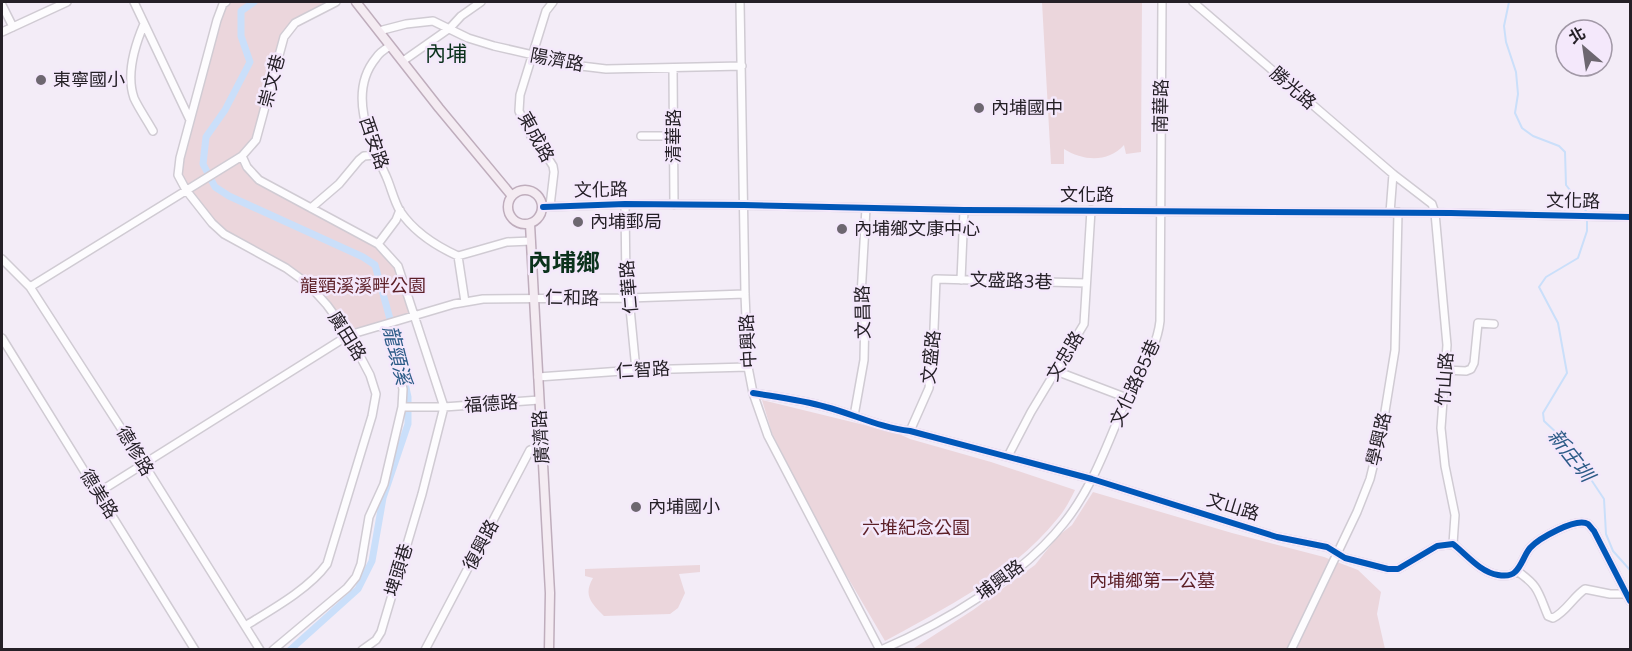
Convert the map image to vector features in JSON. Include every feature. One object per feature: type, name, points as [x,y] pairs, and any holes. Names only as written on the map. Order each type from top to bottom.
[{"type":"main road","points":[[356,2],[512,196]]},
{"type":"main road","points":[[520,190],[531,191],[540,197],[547,207],[539,218],[530,224],[517,223],[509,214],[508,202],[520,190]]},
{"type":"main road","name":"廣濟路","points":[[530,224],[550,593],[549,650]]},
{"type":"street","points":[[2,32],[67,2]]},
{"type":"street","points":[[134,2],[190,120]]},
{"type":"street","name":"廣田路","points":[[226,2],[217,20],[180,158],[178,175],[186,190],[224,234],[286,268],[308,284],[327,305],[349,335],[370,375],[376,394],[372,416],[327,564],[313,580],[245,626]]},
{"type":"street","name":"崇文巷","points":[[30,287],[220,170],[252,147],[256,140],[284,38],[295,23],[336,2]]},
{"type":"street","points":[[403,61],[450,28],[461,16],[481,2]]},
{"type":"street","name":"東成路","points":[[547,207],[553,166],[542,147],[532,138],[519,111],[520,96],[532,56],[546,11],[552,2]]},
{"type":"street","name":"中興路","points":[[740,2],[745,294],[748,367],[753,393],[768,436],[881,650]]},
{"type":"street","name":"南華路","points":[[1160,210],[1162,2]]},
{"type":"street","name":"勝光路","points":[[1193,2],[1393,174],[1432,204],[1435,213]]},
{"type":"street","points":[[2,5],[12,27]]},
{"type":"street","name":"陽濟路","points":[[379,31],[406,24],[433,21],[477,41],[532,56],[606,69],[742,66]]},
{"type":"street","points":[[144,24],[131,72],[131,86],[135,99],[153,131]]},
{"type":"street","name":"西安路","points":[[390,46],[375,58],[365,78],[361,99],[365,123],[400,210],[431,243],[458,256]]},
{"type":"street","name":"清華路","points":[[674,68],[674,205]]},
{"type":"street","points":[[641,136],[674,136]]},
{"type":"street","points":[[311,208],[339,184],[359,160],[364,156],[376,155]]},
{"type":"street","points":[[242,156],[247,167],[259,180],[378,244],[398,266],[444,407]]},
{"type":"street","points":[[1393,174],[1394,213]]},
{"type":"street","name":"文化路","points":[[547,207],[625,204],[744,205],[964,210],[1160,210],[1630,217]]},
{"type":"street","name":"仁華路","points":[[625,204],[626,285],[630,298],[636,370]]},
{"type":"street","name":"文昌路","points":[[854,416],[864,360],[864,312],[861,296],[866,208]]},
{"type":"street","points":[[378,244],[396,220],[400,210]]},
{"type":"street","points":[[962,279],[964,210]]},
{"type":"street","name":"文忠路","points":[[1008,456],[1031,412],[1084,324],[1091,210]]},
{"type":"street","name":"文化路85巷","points":[[1092,479],[1159,332],[1160,210]]},
{"type":"street","name":"學興路","points":[[1292,650],[1338,554],[1370,479],[1390,386],[1397,314],[1394,213]]},
{"type":"street","name":"竹山路","points":[[1435,213],[1447,345],[1442,428],[1444,466],[1455,515],[1453,544]]},
{"type":"street","points":[[465,302],[458,256],[507,242],[531,241]]},
{"type":"street","name":"德修路","points":[[2,259],[30,287],[260,650]]},
{"type":"street","name":"文盛路3巷","points":[[936,279],[1086,283]]},
{"type":"street","name":"文盛路","points":[[910,431],[929,388],[936,279]]},
{"type":"street","name":"仁和路","points":[[382,325],[465,302],[490,298],[630,298],[745,294]]},
{"type":"street","points":[[1445,370],[1466,371],[1471,369],[1474,363],[1478,323],[1494,324]]},
{"type":"street","points":[[99,492],[349,335],[382,325],[390,334],[403,389],[402,407],[384,484],[369,518],[361,564],[356,577],[346,588],[273,650]]},
{"type":"street","name":"德美路","points":[[2,338],[195,650]]},
{"type":"street","name":"仁智路","points":[[538,377],[636,370],[748,367]]},
{"type":"street","points":[[1056,371],[1127,398]]},
{"type":"street","name":"文山路","points":[[753,393],[826,407],[899,430],[1092,479],[1276,537],[1327,548],[1345,558],[1388,569],[1398,569],[1437,546],[1453,544]]},
{"type":"street","name":"福德路","points":[[405,407],[444,407],[539,400]]},
{"type":"street","name":"福德路","points":[[425,482],[444,407]]},
{"type":"street","name":"復興路","points":[[425,650],[530,450],[542,446]]},
{"type":"street","name":"埔興路","points":[[881,650],[968,604],[1015,572],[1065,522],[1092,479]]},
{"type":"street","name":"埤頭巷","points":[[362,650],[376,640],[381,632],[425,482]]},
{"type":"street","points":[[1453,544],[1483,570],[1509,576],[1517,571],[1530,548],[1540,540],[1577,522],[1587,524],[1594,531],[1630,601]]},
{"type":"street","points":[[1517,571],[1532,582],[1542,598],[1548,616],[1553,618],[1559,615],[1585,589],[1611,594],[1627,594]]},
{"type":"green space","name":"龍頸溪溪畔公園","points":[[226,2],[338,2],[295,23],[284,37],[256,140],[242,157],[259,180],[378,244],[398,266],[414,316],[349,335],[308,284],[224,234],[186,190],[180,158]]},
{"type":"green space","points":[[1042,2],[1142,2],[1141,152],[1126,154],[1124,145],[1111,155],[1087,158],[1064,149],[1064,164],[1051,164]]},
{"type":"green space","name":"六堆紀念公園","points":[[762,400],[897,433],[1075,490],[1058,518],[1040,538],[999,573],[955,602],[885,641],[824,537],[772,433]]},
{"type":"green space","name":"內埔鄉第一公墓","points":[[1093,492],[1232,533],[1324,557],[1358,570],[1381,592],[1377,614],[1385,649],[911,650],[973,610],[1035,565],[1058,536],[1072,525]]},
{"type":"green space","points":[[700,565],[700,572],[679,574],[685,593],[678,608],[670,614],[604,616],[590,599],[589,589],[593,578],[585,576],[585,569]]},
{"type":"waterway","name":"龍頸溪","points":[[254,2],[241,11],[241,36],[250,62],[225,110],[206,137],[203,164],[215,187],[229,196],[363,257],[375,265],[395,337],[408,397],[408,424],[383,498],[372,561],[358,589],[290,650]]},
{"type":"waterway","points":[[1509,2],[1504,26],[1506,42],[1516,72],[1518,94],[1515,113],[1522,128],[1533,136],[1559,146],[1565,152],[1566,185],[1586,211]]},
{"type":"waterway","name":"新庄圳","points":[[1587,220],[1587,231],[1578,258],[1546,277],[1539,287],[1558,323],[1567,373],[1543,413],[1544,421],[1560,436],[1604,499],[1606,534],[1613,551],[1630,570]]},
{"type":"cycle path","points":[[543,207],[625,204],[744,205],[964,210],[1451,213],[1630,217]]},
{"type":"cycle path","points":[[753,393],[817,405],[888,427],[1092,479],[1277,537],[1327,547],[1345,558],[1388,569],[1398,569],[1437,546],[1453,544],[1485,570],[1505,576],[1517,570],[1530,548],[1541,539],[1566,526],[1588,524],[1594,531],[1630,601]]},
{"type":"place","name":"東寧國小","points":[[41,80]]},
{"type":"place","name":"內埔國中","points":[[979,108]]},
{"type":"place","name":"內埔郵局","points":[[578,222]]},
{"type":"place","name":"內埔鄉文康中心","points":[[842,229]]},
{"type":"place","name":"內埔國小","points":[[636,507]]},
{"type":"district","name":"內埔","points":[[446,54]]},
{"type":"district","name":"內埔鄉","points":[[564,263]]}]
